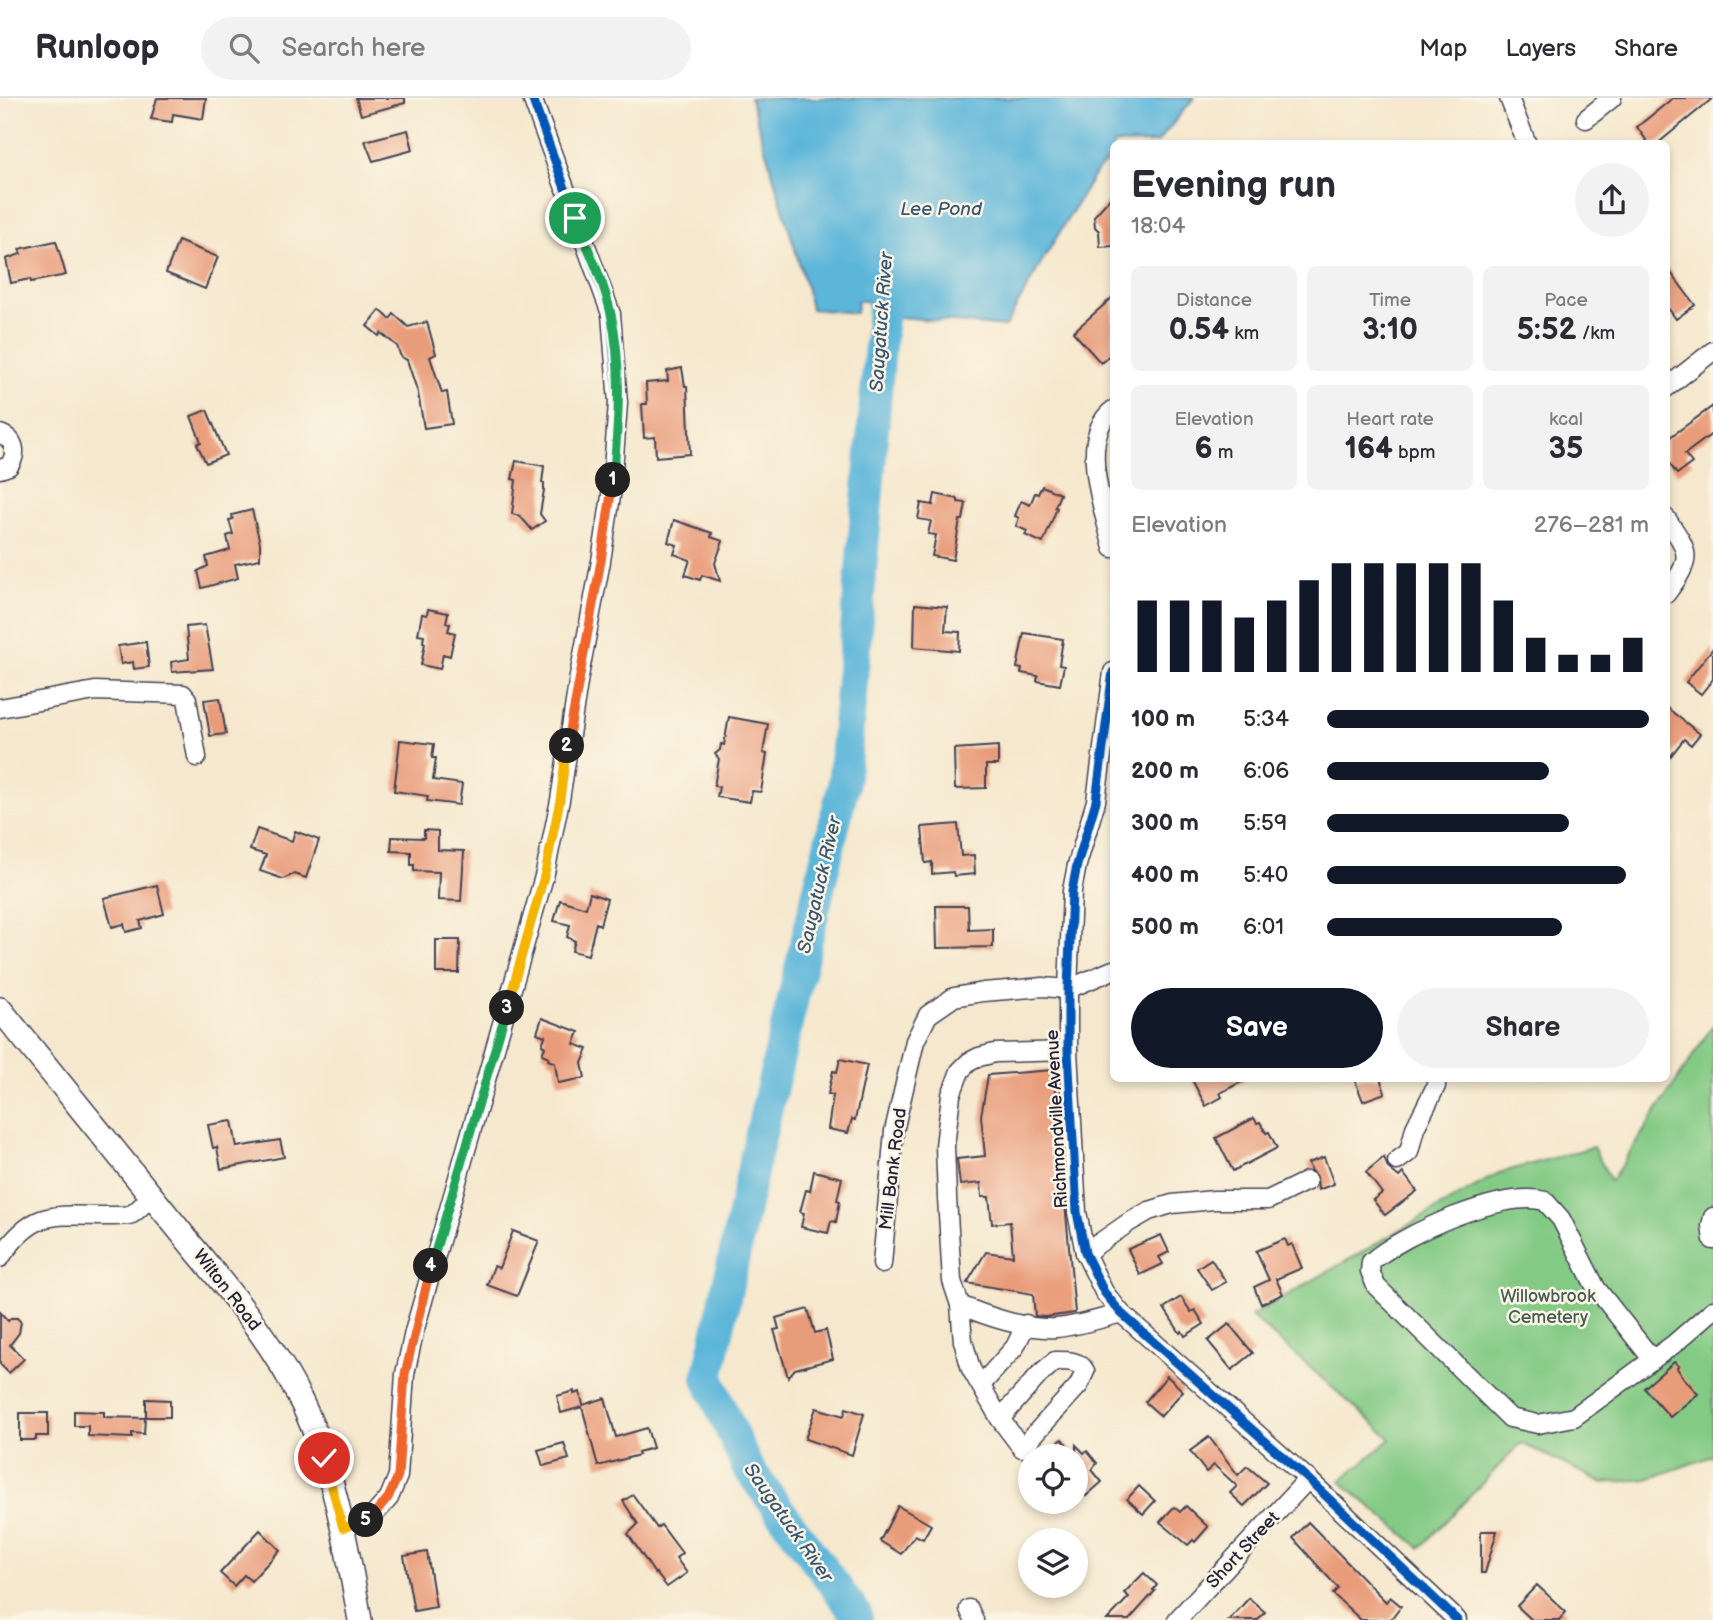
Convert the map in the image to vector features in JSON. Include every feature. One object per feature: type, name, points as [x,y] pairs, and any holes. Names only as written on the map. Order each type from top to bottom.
[{"type":"main road","name":"Wilton Road","points":[[0,1009],[243,1310],[288,1376],[314,1429],[343,1528],[360,1620]]},
{"type":"street","points":[[343,1528],[373,1516],[388,1498],[398,1476],[405,1374],[414,1332],[545,873],[560,800],[611,496],[618,403],[611,314],[532,98]]},
{"type":"street","points":[[1508,98],[1525,140]]},
{"type":"street","points":[[1586,119],[1612,98]]},
{"type":"street","points":[[1670,385],[1713,351]]},
{"type":"street","points":[[1110,413],[1099,426],[1094,457],[1110,536]]},
{"type":"street","points":[[0,434],[7,436],[15,453],[9,466],[0,470]]},
{"type":"street","points":[[1670,524],[1685,547],[1685,562],[1670,587]]},
{"type":"street","points":[[0,708],[94,691],[183,694],[187,699],[197,757]]},
{"type":"street","name":"Richmondville Avenue","points":[[1110,695],[1096,801],[1077,864],[1072,891],[1068,989],[1069,1051],[1077,1212],[1085,1253],[1104,1292],[1121,1313],[1308,1479],[1450,1618]]},
{"type":"street","points":[[1068,989],[1110,971]]},
{"type":"street","name":"Mill Bank Road","points":[[882,1264],[894,1131],[915,1041],[928,1015],[954,997],[973,993],[1068,989]]},
{"type":"street","points":[[1000,1419],[1055,1361],[1077,1363],[1084,1371],[1079,1385],[1022,1448],[1000,1419],[971,1369],[960,1305],[952,1281],[945,1146],[951,1095],[960,1072],[979,1056],[995,1053],[1069,1051]]},
{"type":"street","points":[[1397,1161],[1409,1152],[1415,1128],[1436,1082]]},
{"type":"street","points":[[1085,1253],[1128,1223],[1171,1204],[1214,1200],[1268,1200],[1307,1181]]},
{"type":"street","points":[[0,1258],[18,1233],[32,1223],[62,1215],[131,1214],[152,1195]]},
{"type":"street","points":[[1652,1359],[1596,1288],[1561,1219],[1545,1201],[1522,1198],[1472,1210],[1411,1237],[1371,1262],[1370,1271],[1376,1286],[1510,1418],[1538,1424],[1574,1417],[1674,1345],[1713,1310]]},
{"type":"street","points":[[1713,1217],[1713,1240]]},
{"type":"street","points":[[960,1305],[992,1318],[1053,1329],[1075,1326],[1121,1313]]},
{"type":"street","points":[[981,1385],[1015,1347],[1026,1324]]},
{"type":"street","points":[[1053,1329],[1055,1361]]},
{"type":"street","name":"Short Street","points":[[1177,1620],[1308,1479]]},
{"type":"green space","name":"Willowbrook Cemetery","points":[[1713,1025],[1713,1456],[1647,1479],[1603,1483],[1521,1443],[1420,1548],[1340,1481],[1391,1439],[1251,1316],[1499,1173],[1593,1147],[1611,1181]]},
{"type":"water","name":"Lee Pond","points":[[750,98],[1194,98],[1159,140],[1110,140],[1110,159],[1096,172],[1005,327],[868,314],[868,301],[857,301],[856,313],[811,309]]},
{"type":"building","points":[[157,98],[206,98],[203,119],[173,114],[172,122],[151,119]]},
{"type":"building","points":[[356,98],[405,98],[405,103],[361,115]]},
{"type":"building","points":[[1673,98],[1713,98],[1662,140],[1646,140],[1637,127]]},
{"type":"building","points":[[408,130],[413,150],[373,161],[365,141]]},
{"type":"building","points":[[1110,198],[1110,246],[1100,247],[1094,216]]},
{"type":"building","points":[[56,241],[66,275],[11,283],[6,259],[21,254],[19,249]]},
{"type":"building","points":[[178,241],[218,257],[205,289],[166,273]]},
{"type":"building","points":[[1670,271],[1695,305],[1676,319],[1670,311]]},
{"type":"building","points":[[1110,300],[1110,355],[1101,363],[1073,332]]},
{"type":"building","points":[[380,310],[390,319],[394,314],[408,327],[427,322],[436,354],[430,357],[442,393],[447,392],[452,424],[424,428],[418,393],[407,360],[401,357],[397,346],[367,326]]},
{"type":"building","points":[[682,368],[687,386],[690,454],[656,457],[655,437],[644,438],[642,404],[647,404],[646,383],[668,381],[667,371]]},
{"type":"building","points":[[1713,406],[1713,433],[1685,454],[1692,463],[1677,474],[1670,464],[1670,437]]},
{"type":"building","points":[[207,410],[226,455],[206,463],[197,444],[201,442],[191,416]]},
{"type":"building","points":[[516,461],[544,466],[540,514],[545,521],[532,530],[520,516],[512,514],[516,480],[512,479]]},
{"type":"building","points":[[1042,486],[1060,494],[1043,543],[1025,535],[1027,531],[1016,526],[1019,518],[1015,516],[1021,501],[1030,505],[1035,493],[1038,494]]},
{"type":"building","points":[[935,494],[966,503],[953,560],[932,556],[936,535],[928,534],[931,521],[918,519],[921,503],[933,505]]},
{"type":"building","points":[[252,510],[260,543],[260,559],[235,564],[238,578],[202,588],[198,571],[208,566],[206,557],[230,550],[227,536],[233,534],[229,520],[233,519],[232,515]]},
{"type":"building","points":[[674,520],[712,533],[711,537],[723,541],[715,563],[720,581],[702,575],[700,580],[685,575],[690,560],[674,554],[677,545],[668,542]]},
{"type":"building","points":[[915,604],[947,607],[945,631],[960,632],[959,651],[914,647]]},
{"type":"building","points":[[428,609],[448,613],[448,631],[455,633],[450,656],[443,654],[440,669],[421,665],[425,643],[424,635],[418,634],[422,614],[427,615]]},
{"type":"building","points":[[205,625],[213,669],[172,672],[171,662],[189,659],[186,627]]},
{"type":"building","points":[[1024,633],[1063,639],[1059,665],[1064,666],[1060,685],[1037,681],[1038,676],[1021,673],[1022,669],[1017,668]]},
{"type":"building","points":[[146,642],[149,667],[134,669],[133,662],[121,664],[118,646]]},
{"type":"building","points":[[1713,648],[1713,679],[1701,694],[1686,682]]},
{"type":"building","points":[[220,698],[226,734],[210,736],[204,700]]},
{"type":"building","points":[[1670,710],[1700,734],[1691,745],[1684,739],[1670,757]]},
{"type":"building","points":[[729,717],[768,724],[761,792],[752,791],[750,802],[717,797],[719,787],[714,786],[719,759],[715,754],[720,750],[721,744],[724,745]]},
{"type":"building","points":[[400,740],[434,744],[432,758],[436,758],[433,780],[462,784],[459,805],[427,801],[428,796],[394,791]]},
{"type":"building","points":[[998,746],[998,765],[986,765],[986,788],[955,789],[954,749]]},
{"type":"building","points":[[958,824],[961,856],[974,855],[975,874],[932,874],[932,862],[925,863],[922,827]]},
{"type":"building","points":[[257,829],[292,841],[295,831],[319,840],[306,878],[294,874],[283,879],[260,871],[266,855],[250,850]]},
{"type":"building","points":[[424,830],[438,831],[438,850],[464,851],[461,901],[438,900],[439,872],[414,871],[411,852],[391,851],[392,837],[424,838]]},
{"type":"building","points":[[157,885],[164,914],[140,921],[142,928],[126,932],[124,924],[112,927],[104,898]]},
{"type":"building","points":[[590,893],[607,899],[600,925],[596,923],[588,955],[572,951],[575,941],[567,937],[570,925],[554,921],[560,900],[586,908]]},
{"type":"building","points":[[936,906],[968,906],[969,930],[993,929],[993,947],[937,948]]},
{"type":"building","points":[[436,940],[460,940],[459,973],[436,973]]},
{"type":"building","points":[[542,1018],[579,1032],[574,1044],[588,1049],[582,1063],[585,1078],[558,1083],[555,1063],[542,1054],[545,1036],[537,1033]]},
{"type":"building","points":[[840,1059],[867,1065],[855,1120],[852,1119],[848,1133],[828,1129],[833,1095],[828,1094],[833,1071],[837,1072]]},
{"type":"building","points":[[1053,1070],[1075,1313],[1045,1317],[1035,1316],[1033,1294],[967,1283],[986,1252],[1013,1256],[1010,1222],[992,1224],[989,1197],[982,1197],[981,1183],[960,1185],[957,1159],[985,1156],[981,1116],[988,1075]]},
{"type":"building","points":[[1193,1082],[1241,1082],[1220,1093],[1222,1097],[1206,1106]]},
{"type":"building","points":[[1356,1082],[1381,1082],[1385,1093],[1363,1101]]},
{"type":"building","points":[[1254,1118],[1257,1123],[1260,1122],[1266,1133],[1269,1132],[1277,1148],[1233,1171],[1216,1138]]},
{"type":"building","points":[[232,1121],[237,1147],[280,1140],[284,1157],[221,1169],[217,1147],[213,1148],[208,1125]]},
{"type":"building","points":[[1324,1157],[1334,1184],[1318,1190],[1317,1177],[1308,1163]]},
{"type":"building","points":[[1384,1157],[1388,1168],[1399,1177],[1403,1173],[1417,1191],[1385,1215],[1373,1200],[1382,1193],[1366,1172]]},
{"type":"building","points":[[814,1171],[842,1178],[836,1222],[831,1221],[828,1233],[801,1227],[804,1213],[800,1212],[806,1190],[810,1191]]},
{"type":"building","points":[[513,1231],[539,1241],[517,1296],[487,1285],[494,1266],[499,1268]]},
{"type":"building","points":[[1161,1235],[1169,1252],[1159,1257],[1163,1264],[1140,1275],[1128,1249]]},
{"type":"building","points":[[1285,1239],[1288,1246],[1292,1244],[1302,1268],[1276,1279],[1283,1294],[1261,1304],[1254,1287],[1269,1280],[1256,1251]]},
{"type":"building","points":[[1211,1259],[1226,1282],[1212,1290],[1197,1268]]},
{"type":"building","points":[[1181,1297],[1191,1312],[1195,1310],[1204,1324],[1185,1336],[1182,1331],[1180,1333],[1164,1308]]},
{"type":"building","points":[[808,1309],[815,1333],[826,1330],[833,1359],[795,1369],[788,1377],[774,1330],[779,1329],[776,1318]]},
{"type":"building","points":[[0,1312],[8,1321],[17,1318],[21,1322],[19,1333],[10,1345],[24,1359],[9,1373],[0,1364]]},
{"type":"building","points":[[1229,1324],[1253,1353],[1232,1370],[1208,1341]]},
{"type":"building","points":[[1674,1362],[1698,1394],[1670,1417],[1644,1388]]},
{"type":"building","points":[[1167,1376],[1183,1391],[1161,1416],[1145,1402]]},
{"type":"building","points":[[574,1391],[574,1394],[580,1392],[583,1405],[605,1398],[616,1437],[647,1428],[653,1448],[638,1452],[639,1455],[598,1466],[582,1407],[561,1413],[557,1396]]},
{"type":"building","points":[[146,1399],[170,1400],[170,1417],[146,1417]]},
{"type":"building","points":[[816,1408],[844,1416],[846,1408],[864,1414],[852,1455],[805,1439]]},
{"type":"building","points":[[74,1411],[104,1412],[104,1417],[145,1418],[144,1434],[132,1433],[132,1438],[88,1436],[88,1426],[74,1426]]},
{"type":"building","points":[[20,1413],[48,1413],[48,1436],[36,1436],[36,1440],[20,1440]]},
{"type":"building","points":[[1209,1437],[1238,1475],[1247,1466],[1267,1483],[1244,1506],[1230,1493],[1237,1486],[1214,1465],[1206,1472],[1190,1451]]},
{"type":"building","points":[[564,1443],[569,1459],[543,1466],[538,1450]]},
{"type":"building","points":[[1088,1452],[1097,1463],[1092,1470],[1102,1482],[1088,1494]]},
{"type":"building","points":[[1139,1486],[1155,1501],[1143,1514],[1127,1499]]},
{"type":"building","points":[[633,1495],[657,1528],[661,1525],[682,1553],[676,1558],[687,1573],[667,1587],[628,1534],[638,1524],[623,1501]]},
{"type":"building","points":[[898,1506],[931,1525],[923,1539],[915,1535],[901,1554],[880,1541]]},
{"type":"building","points":[[1186,1506],[1208,1527],[1195,1542],[1193,1540],[1188,1545],[1160,1522],[1174,1507],[1180,1512]]},
{"type":"building","points":[[1308,1522],[1386,1602],[1390,1597],[1401,1606],[1390,1620],[1361,1620],[1333,1594],[1338,1588],[1293,1538]]},
{"type":"building","points":[[260,1530],[280,1550],[251,1581],[244,1575],[234,1586],[220,1573]]},
{"type":"building","points":[[1481,1531],[1497,1531],[1485,1573],[1481,1573]]},
{"type":"building","points":[[427,1552],[436,1607],[414,1611],[404,1556]]},
{"type":"building","points":[[1144,1573],[1157,1585],[1153,1590],[1155,1591],[1129,1620],[1107,1620],[1129,1597],[1124,1593]]},
{"type":"building","points":[[1537,1585],[1566,1612],[1559,1620],[1532,1620],[1517,1606]]},
{"type":"building","points":[[1249,1598],[1265,1612],[1258,1620],[1229,1620]]},
{"type":"waterway","name":"Saugatuck River","points":[[857,1620],[856,1614],[746,1465],[708,1378],[754,1163],[843,787],[886,274]]},
{"type":"cycle path","points":[[343,1528],[373,1516],[389,1498],[398,1476],[405,1374],[414,1332],[545,873],[560,800],[611,496],[618,403],[611,314],[532,98]]},
{"type":"cycle path","points":[[1110,695],[1096,801],[1072,891],[1068,1051],[1077,1212],[1085,1253],[1104,1292],[1121,1313],[1308,1479],[1457,1620]]},
{"type":"route","points":[[324,1458],[343,1528],[373,1516],[388,1498],[398,1476],[405,1374],[414,1332],[545,873],[560,800],[611,496],[618,403],[611,314],[575,218]]}]
